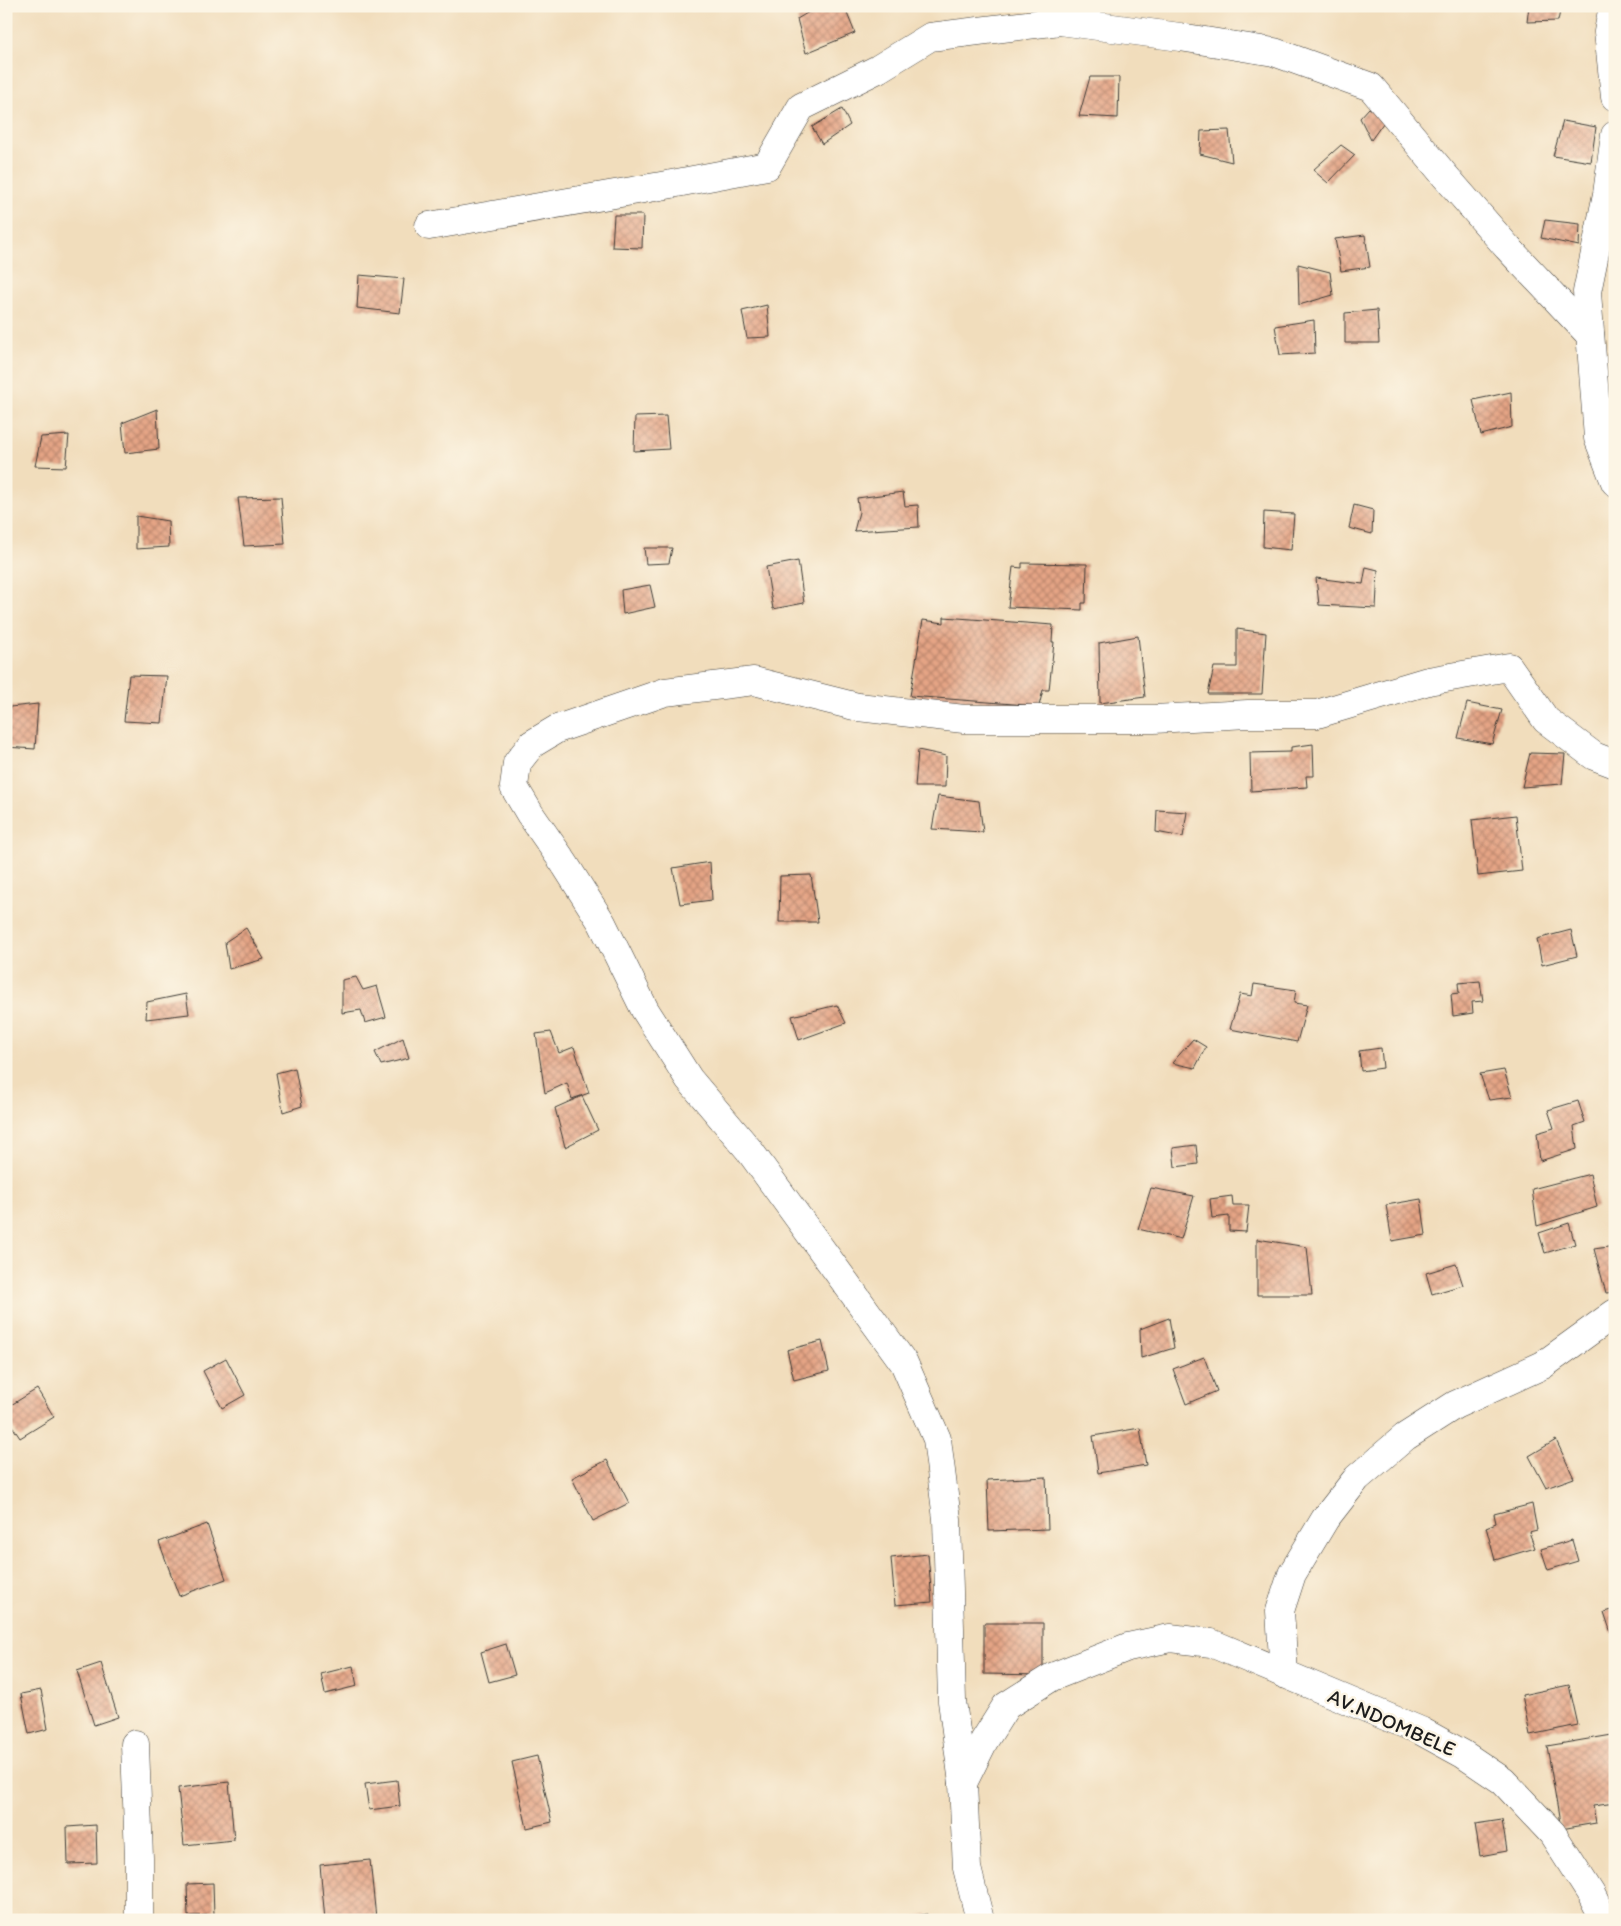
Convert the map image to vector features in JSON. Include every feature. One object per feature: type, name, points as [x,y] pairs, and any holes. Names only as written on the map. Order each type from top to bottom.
[{"type":"street","points":[[1613,6],[1608,32],[1615,97]]},
{"type":"street","points":[[430,226],[767,166],[801,107],[878,68],[930,36],[1060,21],[1274,52],[1371,87],[1507,247],[1590,334]]},
{"type":"street","points":[[1615,135],[1607,194],[1587,292],[1598,438],[1615,482]]},
{"type":"street","points":[[980,1920],[967,1868],[963,1783],[952,1701],[947,1520],[937,1439],[904,1363],[749,1150],[689,1080],[645,1010],[602,923],[514,787],[517,763],[532,744],[557,730],[656,695],[665,692],[754,681],[858,707],[964,719],[1154,719],[1248,714],[1317,714],[1428,681],[1509,667],[1546,720],[1594,756],[1615,764]]},
{"type":"street","points":[[1284,1674],[1280,1611],[1292,1574],[1325,1519],[1357,1478],[1414,1431],[1456,1405],[1543,1365],[1615,1313]]},
{"type":"street","name":"AV.NDOMBELE","points":[[963,1783],[984,1741],[1006,1706],[1052,1677],[1128,1647],[1170,1638],[1211,1642],[1421,1731],[1463,1754],[1504,1781],[1552,1833],[1591,1894],[1604,1920]]},
{"type":"street","points":[[135,1744],[139,1920]]},
{"type":"building","points":[[819,6],[844,6],[855,33],[806,53],[797,19]]},
{"type":"building","points":[[1529,6],[1561,6],[1558,21],[1527,22]]},
{"type":"building","points":[[1090,77],[1119,77],[1118,118],[1079,116]]},
{"type":"building","points":[[1369,108],[1386,119],[1371,140],[1360,118]]},
{"type":"building","points":[[842,109],[850,125],[822,144],[812,127]]},
{"type":"building","points":[[1563,121],[1596,127],[1591,162],[1553,156]]},
{"type":"building","points":[[1229,130],[1232,162],[1200,154],[1201,131]]},
{"type":"building","points":[[1341,145],[1355,155],[1328,183],[1313,170]]},
{"type":"building","points":[[614,215],[643,215],[642,248],[612,247]]},
{"type":"building","points":[[1545,220],[1580,224],[1579,246],[1541,238]]},
{"type":"building","points":[[1365,235],[1370,267],[1341,271],[1335,239]]},
{"type":"building","points":[[1298,264],[1330,272],[1333,295],[1299,305]]},
{"type":"building","points":[[359,275],[404,279],[400,313],[357,308]]},
{"type":"building","points":[[767,305],[770,337],[747,338],[742,311]]},
{"type":"building","points":[[1377,310],[1379,343],[1345,343],[1345,313]]},
{"type":"building","points":[[1314,320],[1315,353],[1280,355],[1275,326]]},
{"type":"building","points":[[1511,392],[1512,427],[1481,435],[1473,400]]},
{"type":"building","points":[[157,409],[159,449],[125,453],[122,423]]},
{"type":"building","points":[[666,416],[669,449],[634,451],[635,417]]},
{"type":"building","points":[[69,435],[66,467],[35,466],[41,437]]},
{"type":"building","points":[[903,492],[905,506],[918,505],[919,527],[854,531],[859,512],[857,498]]},
{"type":"building","points":[[281,497],[285,544],[244,546],[238,498]]},
{"type":"building","points":[[1354,505],[1373,510],[1372,534],[1349,528]]},
{"type":"building","points":[[1264,512],[1294,514],[1291,550],[1263,547]]},
{"type":"building","points":[[136,516],[168,521],[169,547],[136,549]]},
{"type":"building","points":[[644,548],[672,548],[669,563],[646,564]]},
{"type":"building","points":[[798,561],[804,603],[773,609],[766,567]]},
{"type":"building","points":[[1022,563],[1087,564],[1086,603],[1082,603],[1082,610],[1008,607],[1013,567],[1022,568]]},
{"type":"building","points":[[1366,567],[1378,570],[1376,608],[1319,605],[1316,578],[1363,584]]},
{"type":"building","points":[[650,585],[655,607],[623,614],[621,590]]},
{"type":"building","points":[[944,617],[1053,625],[1052,642],[1054,642],[1049,690],[1043,690],[1039,706],[910,696],[923,620],[944,623]]},
{"type":"building","points":[[1237,629],[1266,633],[1262,694],[1208,694],[1214,667],[1237,667]]},
{"type":"building","points":[[1138,636],[1145,697],[1100,703],[1099,643]]},
{"type":"building","points":[[129,675],[167,676],[162,723],[124,721]]},
{"type":"building","points":[[1467,703],[1502,710],[1492,744],[1458,738]]},
{"type":"building","points":[[38,704],[35,749],[6,747],[6,724],[10,707]]},
{"type":"building","points":[[1313,744],[1314,776],[1306,776],[1307,787],[1251,791],[1250,753],[1291,752],[1291,747]]},
{"type":"building","points":[[918,750],[946,756],[945,787],[915,787]]},
{"type":"building","points":[[1530,753],[1565,754],[1562,784],[1522,787]]},
{"type":"building","points":[[938,796],[979,801],[983,832],[932,829]]},
{"type":"building","points":[[1157,810],[1187,812],[1183,837],[1156,832]]},
{"type":"building","points":[[1516,815],[1522,871],[1478,876],[1472,820]]},
{"type":"building","points":[[710,862],[712,900],[680,904],[673,868]]},
{"type":"building","points":[[811,875],[818,922],[779,922],[780,876]]},
{"type":"building","points":[[246,928],[264,959],[229,969],[225,942]]},
{"type":"building","points":[[1571,930],[1577,956],[1542,965],[1537,939]]},
{"type":"building","points":[[356,977],[363,990],[377,986],[386,1017],[365,1023],[361,1010],[342,1013],[342,980]]},
{"type":"building","points":[[1480,981],[1483,1001],[1472,1002],[1473,1013],[1453,1016],[1451,994],[1459,993],[1458,983]]},
{"type":"building","points":[[1254,984],[1296,990],[1294,1003],[1307,1005],[1297,1042],[1230,1029],[1240,994],[1252,996]]},
{"type":"building","points":[[186,994],[189,1014],[146,1019],[147,1002]]},
{"type":"building","points":[[837,1005],[846,1023],[799,1040],[792,1016]]},
{"type":"building","points":[[551,1032],[559,1053],[574,1047],[589,1093],[572,1099],[567,1083],[545,1093],[536,1034]]},
{"type":"building","points":[[403,1038],[409,1058],[381,1065],[375,1052]]},
{"type":"building","points":[[1193,1039],[1206,1047],[1195,1068],[1172,1063]]},
{"type":"building","points":[[1381,1048],[1383,1068],[1361,1071],[1359,1051]]},
{"type":"building","points":[[295,1068],[302,1106],[283,1112],[276,1073]]},
{"type":"building","points":[[1504,1070],[1512,1097],[1489,1100],[1480,1074]]},
{"type":"building","points":[[582,1096],[598,1130],[565,1147],[555,1108]]},
{"type":"building","points":[[1578,1101],[1585,1122],[1574,1126],[1577,1149],[1540,1161],[1537,1133],[1554,1128],[1548,1110]]},
{"type":"building","points":[[1196,1145],[1198,1164],[1175,1167],[1173,1148]]},
{"type":"building","points":[[1590,1174],[1597,1207],[1537,1226],[1532,1189]]},
{"type":"building","points":[[1151,1188],[1194,1196],[1181,1239],[1138,1229]]},
{"type":"building","points":[[1232,1196],[1233,1205],[1249,1205],[1246,1232],[1229,1231],[1229,1216],[1212,1218],[1210,1199]]},
{"type":"building","points":[[1421,1199],[1426,1235],[1392,1241],[1386,1205]]},
{"type":"building","points":[[1569,1223],[1575,1244],[1545,1253],[1539,1233]]},
{"type":"building","points":[[1257,1239],[1307,1247],[1312,1295],[1257,1295]]},
{"type":"building","points":[[1615,1246],[1615,1292],[1606,1293],[1594,1249]]},
{"type":"building","points":[[1456,1264],[1463,1285],[1432,1294],[1426,1273]]},
{"type":"building","points":[[1169,1318],[1174,1348],[1141,1358],[1140,1329]]},
{"type":"building","points":[[822,1341],[829,1371],[794,1380],[787,1350]]},
{"type":"building","points":[[1204,1357],[1217,1391],[1186,1404],[1173,1369]]},
{"type":"building","points":[[226,1358],[245,1395],[222,1408],[203,1371]]},
{"type":"building","points":[[37,1389],[54,1417],[20,1438],[6,1417],[6,1408]]},
{"type":"building","points":[[1140,1428],[1146,1465],[1098,1473],[1093,1436]]},
{"type":"building","points":[[1556,1440],[1574,1478],[1546,1488],[1529,1456]]},
{"type":"building","points":[[607,1460],[629,1503],[593,1521],[572,1478]]},
{"type":"building","points":[[1046,1477],[1048,1529],[989,1531],[987,1480]]},
{"type":"building","points":[[1532,1504],[1537,1530],[1529,1532],[1535,1548],[1495,1560],[1486,1527],[1496,1523],[1494,1514]]},
{"type":"building","points":[[207,1524],[226,1579],[179,1596],[159,1542]]},
{"type":"building","points":[[1572,1540],[1578,1561],[1548,1570],[1541,1549]]},
{"type":"building","points":[[928,1554],[932,1602],[895,1605],[891,1558]]},
{"type":"building","points":[[1615,1609],[1615,1632],[1611,1633],[1604,1612]]},
{"type":"building","points":[[984,1623],[1043,1623],[1043,1675],[984,1674]]},
{"type":"building","points":[[506,1644],[515,1675],[489,1682],[481,1652]]},
{"type":"building","points":[[101,1663],[118,1717],[94,1725],[77,1671]]},
{"type":"building","points":[[353,1666],[357,1686],[325,1694],[321,1674]]},
{"type":"building","points":[[1569,1685],[1578,1725],[1530,1735],[1522,1695]]},
{"type":"building","points":[[41,1690],[48,1729],[29,1734],[21,1694]]},
{"type":"building","points":[[1612,1735],[1615,1750],[1615,1803],[1593,1806],[1596,1823],[1561,1829],[1547,1746]]},
{"type":"building","points":[[537,1756],[552,1822],[527,1828],[512,1762]]},
{"type":"building","points":[[397,1780],[400,1806],[369,1810],[365,1784]]},
{"type":"building","points":[[229,1782],[234,1840],[184,1845],[178,1788]]},
{"type":"building","points":[[1502,1820],[1507,1851],[1480,1856],[1475,1824]]},
{"type":"building","points":[[96,1825],[97,1863],[68,1864],[67,1827]]},
{"type":"building","points":[[370,1860],[376,1918],[325,1920],[320,1865]]},
{"type":"building","points":[[213,1883],[214,1915],[188,1916],[187,1884]]},
{"type":"building","points":[[927,1914],[928,1920],[903,1920],[903,1919]]}]
